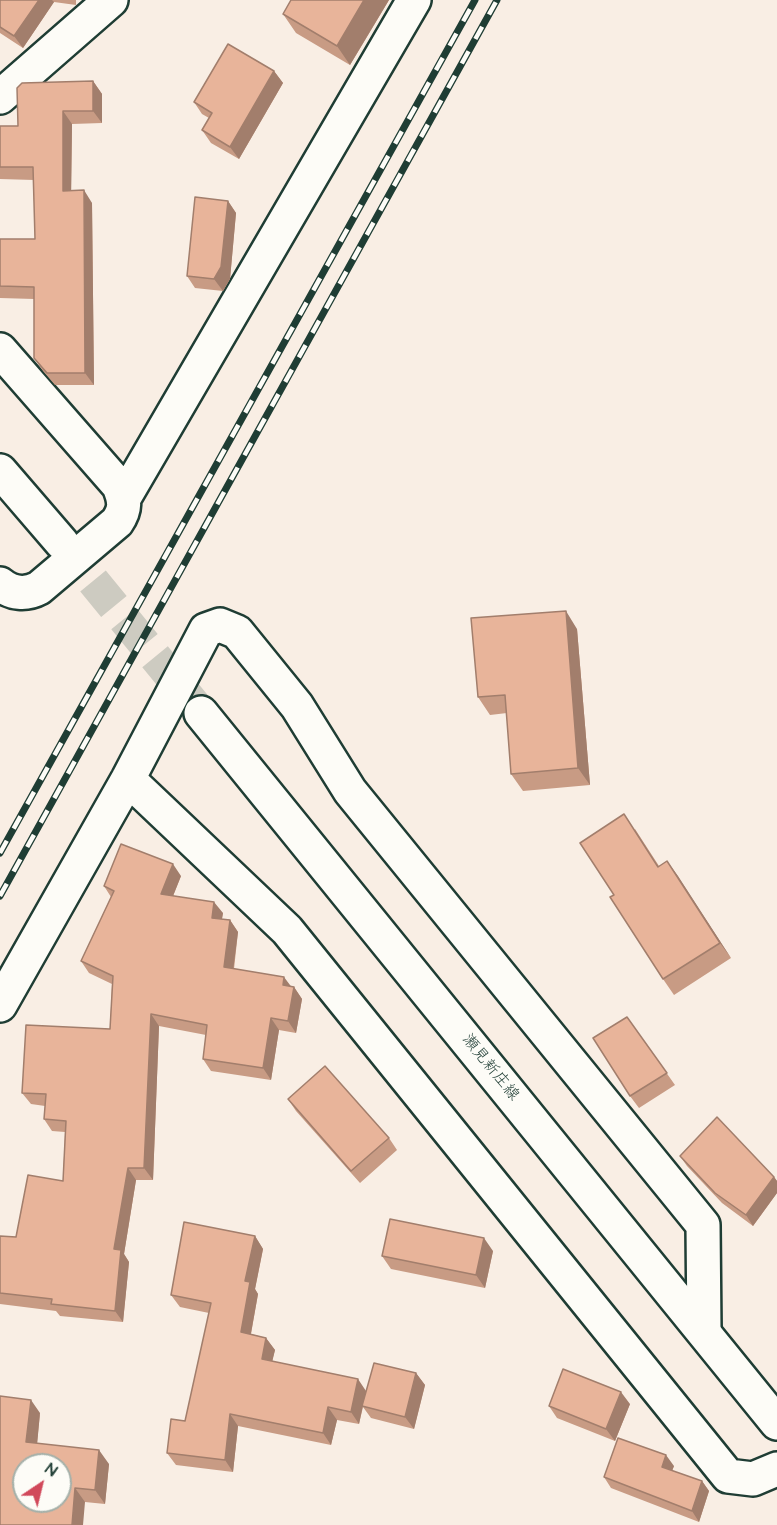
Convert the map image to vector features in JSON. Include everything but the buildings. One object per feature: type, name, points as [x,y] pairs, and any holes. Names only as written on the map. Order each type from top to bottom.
[{"type":"street","points":[[0,97],[111,0]]},
{"type":"street","points":[[124,498],[414,0]]},
{"type":"street","points":[[0,350],[119,486],[124,498],[124,512],[117,522],[39,588],[29,594],[18,593],[0,584]]},
{"type":"street","points":[[0,471],[62,543]]},
{"type":"street","points":[[0,1005],[128,779],[206,630],[220,625],[237,632],[297,706],[350,791],[704,1225],[704,1330]]},
{"type":"street","name":"瀬見新庄線","points":[[201,713],[704,1330],[777,1423]]},
{"type":"street","points":[[128,779],[286,930],[728,1476],[753,1479],[777,1469]]},
{"type":"tunnel","points":[[62,543],[201,713]]},
{"type":"railway","points":[[0,853],[475,0]]},
{"type":"railway","points":[[0,896],[497,0]]}]
